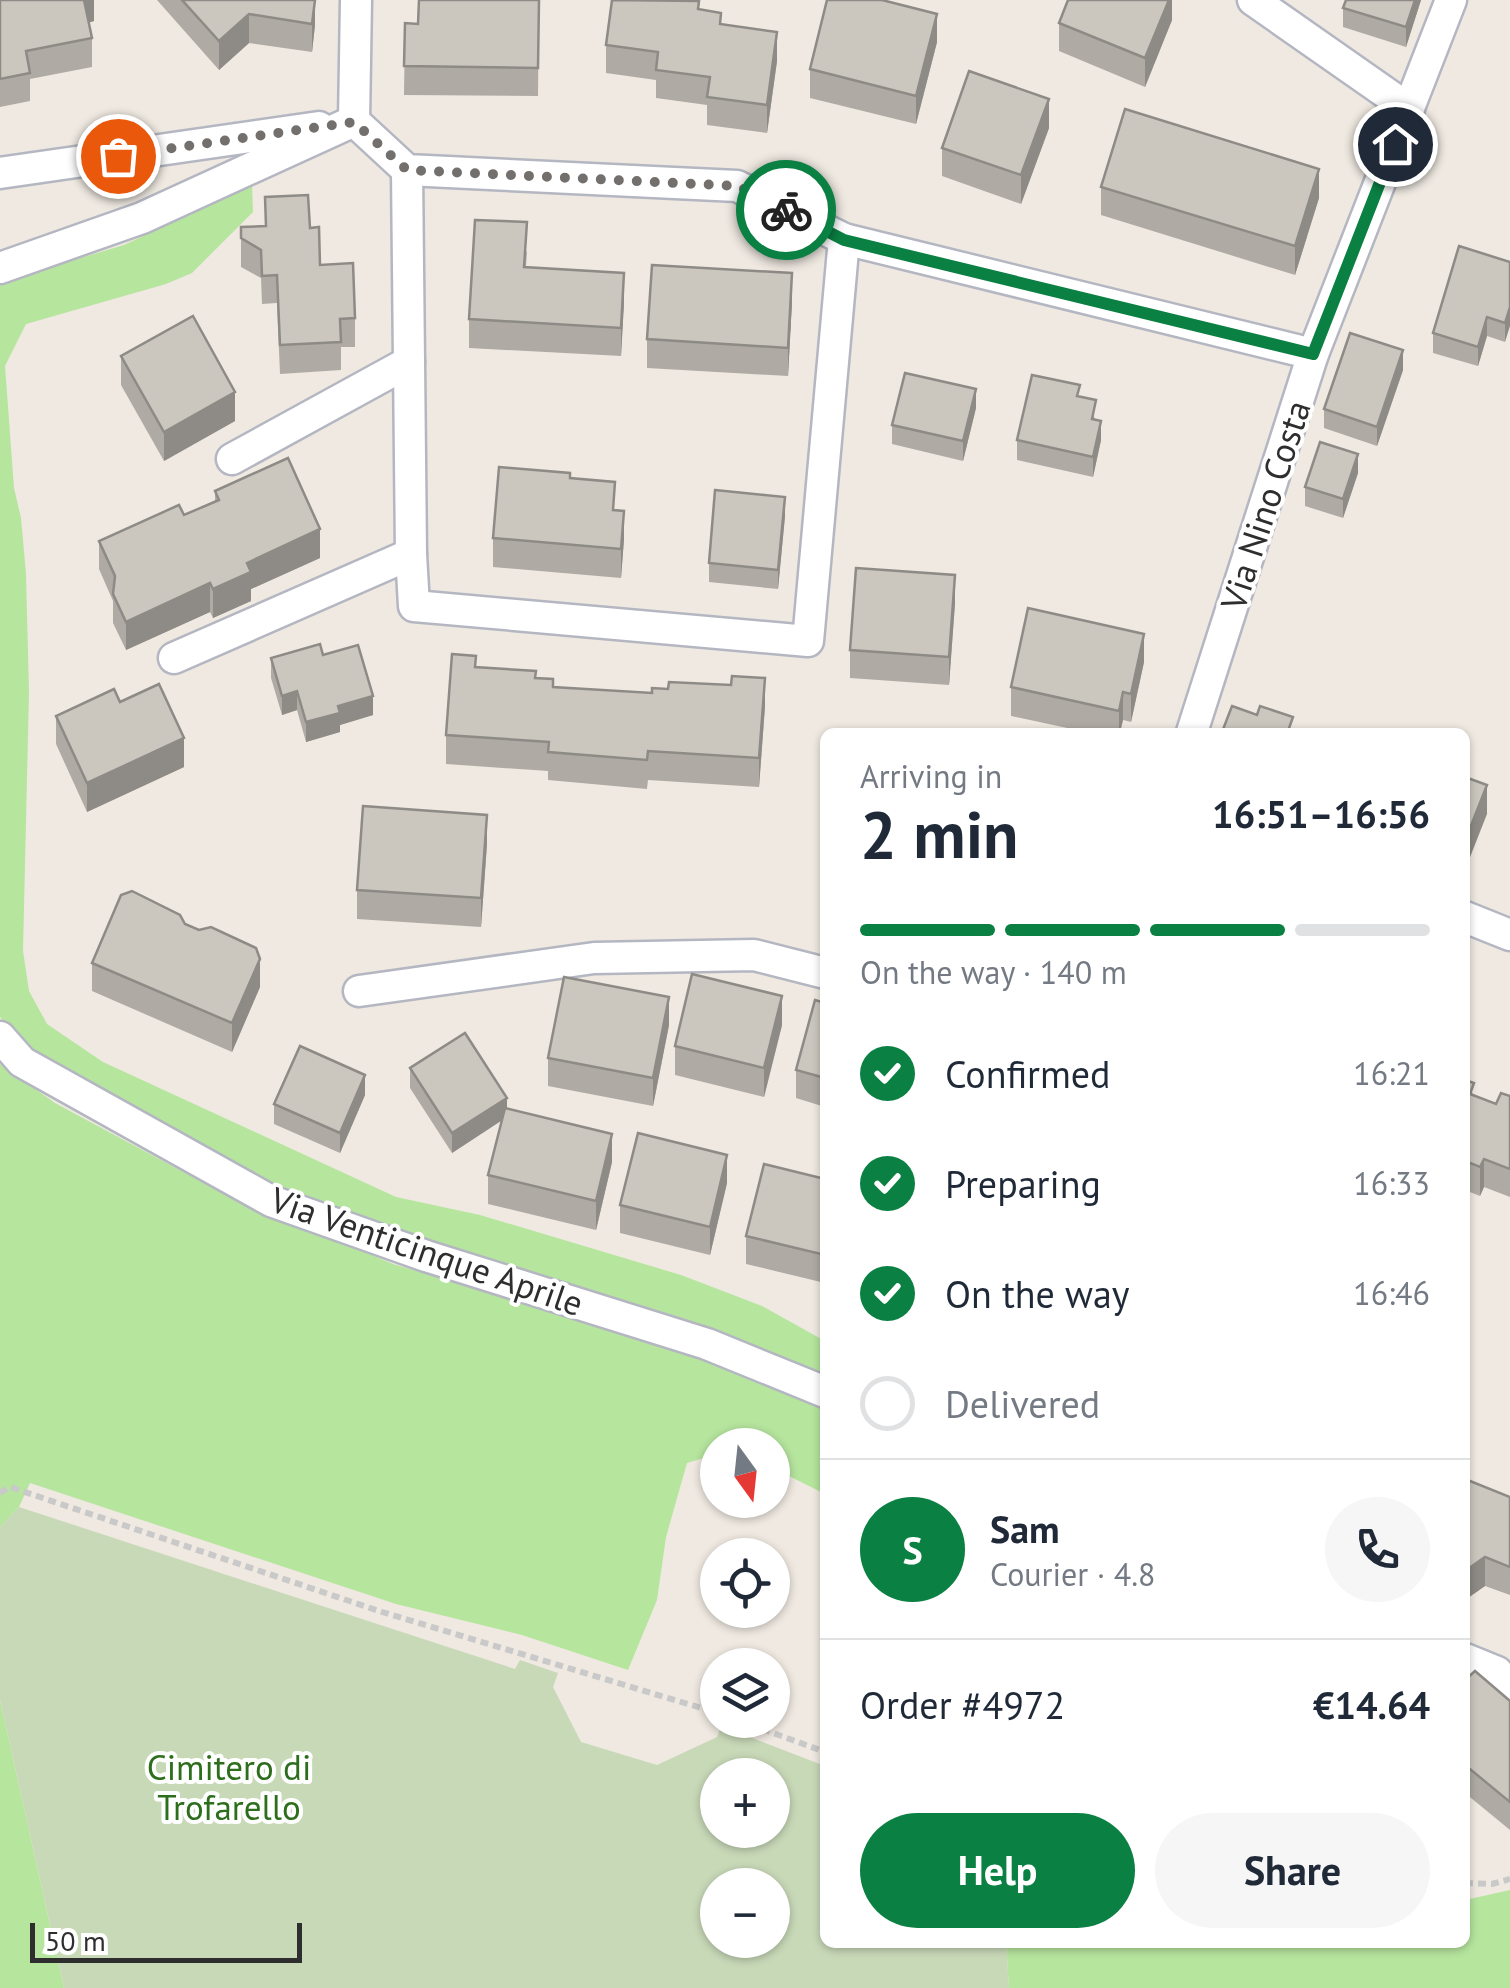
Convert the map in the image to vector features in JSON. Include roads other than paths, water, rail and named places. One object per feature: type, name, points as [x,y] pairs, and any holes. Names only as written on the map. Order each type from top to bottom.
[{"type":"street","points":[[356,0],[354,122],[407,170],[738,186],[844,240],[1313,354]]},
{"type":"street","points":[[1254,0],[1409,109]]},
{"type":"street","name":"Via Nino Costa","points":[[1193,728],[1313,354],[1451,0]]},
{"type":"street","points":[[0,173],[354,122]]},
{"type":"street","points":[[0,268],[142,218],[354,122]]},
{"type":"street","points":[[407,170],[410,554],[414,606],[808,641],[844,240]]},
{"type":"street","points":[[232,459],[409,362]]},
{"type":"street","points":[[174,658],[410,554]]},
{"type":"street","points":[[1470,918],[1510,934]]},
{"type":"street","points":[[359,992],[594,958],[754,956],[820,972]]},
{"type":"street","name":"Via Venticinque Aprile","points":[[0,1037],[22,1062],[271,1201],[426,1256],[707,1344],[820,1390]]},
{"type":"street","points":[[1470,1661],[1497,1672],[1510,1686]]},
{"type":"park label","name":"Cimitero di Trofarello","points":[[229,1787]]}]
